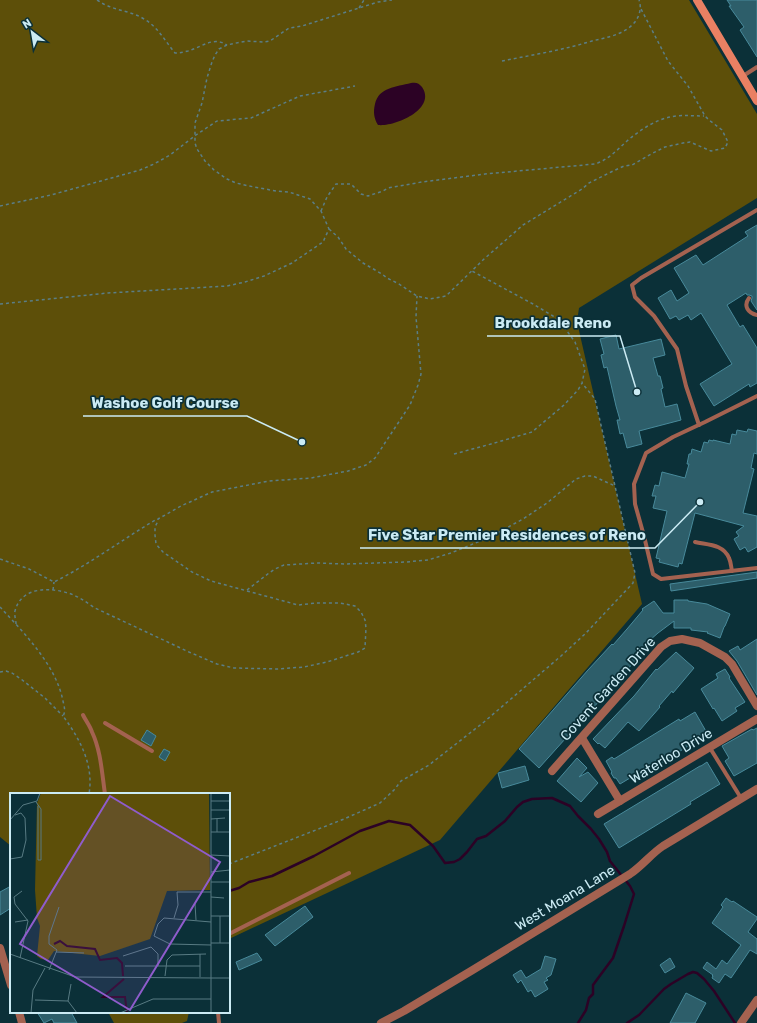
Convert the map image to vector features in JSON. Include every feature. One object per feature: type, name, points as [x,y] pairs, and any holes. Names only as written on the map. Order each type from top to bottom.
[{"type":"main road","points":[[696,0],[757,101]]},
{"type":"street","name":"Covent Garden Drive","points":[[552,771],[661,648],[670,641],[682,639],[700,643],[724,657],[732,664],[757,706]]},
{"type":"street","name":"Waterloo Drive","points":[[598,814],[757,719]]},
{"type":"street","points":[[582,738],[620,801]]},
{"type":"street","name":"West Moana Lane","points":[[381,1023],[404,1011],[630,874],[636,870],[650,855],[663,846],[757,789]]},
{"type":"street","points":[[0,948],[10,982]]},
{"type":"street","points":[[741,1023],[757,1000]]},
{"type":"street","points":[[19,1013],[22,1023]]},
{"type":"lane","points":[[742,76],[757,67]]},
{"type":"lane","points":[[700,425],[686,386],[677,349],[654,316],[635,297],[632,285],[641,278],[757,210]]},
{"type":"lane","points":[[749,298],[746,302],[746,307],[752,314],[757,315]]},
{"type":"lane","points":[[757,396],[673,437],[646,454],[634,484],[634,504],[644,536],[653,574],[661,578],[757,568]]},
{"type":"lane","points":[[695,542],[720,547],[725,551],[729,558],[732,571]]},
{"type":"lane","points":[[83,715],[93,733],[95,740],[105,793]]},
{"type":"lane","points":[[105,723],[152,751]]},
{"type":"lane","points":[[710,748],[741,798]]},
{"type":"lane","points":[[230,933],[349,873]]},
{"type":"lane","points":[[218,1013],[220,1023]]},
{"type":"path","points":[[97,0],[106,6],[133,14],[143,19],[162,34],[176,53],[188,51],[209,42],[222,42],[227,45]]},
{"type":"path","points":[[359,8],[364,0]]},
{"type":"path","points":[[392,0],[378,2],[302,26],[289,28],[270,41],[247,41],[227,45],[219,49],[212,62],[202,103],[195,123],[195,143],[205,161],[221,176],[231,181],[276,191],[289,192],[310,199],[321,211],[329,229],[346,249],[358,259],[417,296],[430,299],[446,296],[484,259],[523,225],[589,183],[624,166],[632,165],[665,147],[690,142],[711,151],[724,148],[728,142],[722,130],[705,116],[688,86],[668,61],[640,7],[638,0]]},
{"type":"path","points":[[502,61],[540,54],[611,36],[627,30],[640,14],[640,7]]},
{"type":"path","points":[[0,206],[51,195],[140,170],[170,155],[217,121],[251,118],[300,96],[355,86]]},
{"type":"path","points":[[321,211],[336,184],[351,184],[361,194],[368,196],[388,188],[422,182],[485,174],[595,164],[613,154],[628,140],[656,121],[676,116],[705,116]]},
{"type":"path","points":[[0,304],[108,293],[227,286],[245,282],[264,276],[292,263],[323,242],[329,229]]},
{"type":"path","points":[[454,454],[532,432],[564,405],[578,390],[582,383],[585,369],[575,342],[559,321],[533,304],[472,271]]},
{"type":"path","points":[[54,582],[83,566],[158,519],[181,506],[212,492],[269,481],[311,478],[366,466],[375,458],[406,411],[413,399],[418,385],[421,374],[416,317],[417,296]]},
{"type":"path","points":[[230,864],[344,819],[380,803],[401,781],[429,765],[484,722],[585,634],[633,583],[635,573],[595,399],[582,383]]},
{"type":"path","points":[[247,590],[275,568],[284,565],[406,562],[428,560],[451,553],[490,537],[523,519],[547,503],[576,479],[585,476],[593,476],[615,486]]},
{"type":"path","points":[[16,624],[15,612],[22,598],[36,590],[53,590],[69,593],[83,599],[95,608],[189,652],[216,664],[234,668],[278,669],[304,667],[327,662],[358,652],[365,648],[365,620],[361,612],[355,606],[340,603],[298,605],[212,581],[192,572],[163,552],[156,544],[155,527],[158,519]]},
{"type":"path","points":[[0,559],[29,569],[54,582]]},
{"type":"path","points":[[53,590],[54,582]]},
{"type":"path","points":[[0,607],[16,624],[44,659],[54,676],[62,696],[65,713],[64,716]]},
{"type":"path","points":[[0,672],[6,671],[21,679],[45,698],[64,716],[85,752],[91,779],[89,793]]},
{"type":"shaded area","points":[[0,0],[689,0],[757,114],[757,198],[579,308],[577,322],[642,604],[440,840],[230,939],[230,793],[10,793],[10,845],[0,837]]},
{"type":"shaded area","points":[[411,83],[420,85],[425,95],[424,102],[419,109],[403,120],[385,125],[378,125],[374,110],[377,98],[380,94],[394,87]]},
{"type":"shaded area","points":[[109,1013],[189,1013],[187,1021],[182,1023],[114,1023]]},
{"type":"building","points":[[727,0],[757,0],[757,57],[740,30],[744,27],[729,6],[731,6]]},
{"type":"building","points":[[757,225],[757,310],[751,301],[752,296],[747,295],[746,293],[727,305],[740,327],[743,325],[757,348],[757,383],[750,387],[749,384],[714,406],[700,384],[732,364],[701,313],[691,320],[688,315],[679,320],[676,316],[670,319],[658,298],[671,290],[677,301],[689,293],[674,268],[696,255],[703,265],[748,236],[745,232]]},
{"type":"building","points":[[616,335],[619,349],[661,339],[665,355],[653,358],[663,388],[661,389],[665,407],[677,404],[681,420],[639,431],[642,444],[627,448],[623,433],[620,434],[617,420],[620,420],[607,367],[604,368],[601,355],[604,354],[600,339]]},
{"type":"building","points":[[748,429],[757,431],[757,454],[754,453],[751,468],[754,469],[743,513],[757,516],[757,547],[748,552],[745,547],[740,550],[734,539],[739,536],[736,532],[744,526],[695,513],[682,564],[679,563],[678,567],[659,562],[660,559],[656,558],[667,511],[653,508],[656,496],[652,496],[655,485],[659,486],[662,472],[685,478],[689,464],[687,464],[689,454],[691,454],[692,449],[701,452],[704,442],[708,443],[709,440],[730,444],[732,434],[736,435],[737,430],[747,432]]},
{"type":"building","points":[[757,572],[757,578],[671,591],[670,584]]},
{"type":"building","points":[[674,600],[688,600],[707,604],[730,614],[720,638],[707,633],[708,632],[691,630],[691,628],[674,628],[674,621],[650,640],[651,641],[628,669],[539,768],[519,749],[588,670],[612,644],[613,645],[643,610],[642,609],[654,601],[663,613],[674,613]]},
{"type":"building","points":[[757,639],[757,695],[737,661],[729,651],[738,646],[740,650]]},
{"type":"building","points":[[676,652],[694,668],[673,693],[672,691],[639,731],[628,722],[605,748],[599,743],[598,744],[593,739],[634,696],[656,669],[657,670]]},
{"type":"building","points":[[725,669],[730,677],[729,678],[745,702],[735,708],[737,711],[722,721],[701,689],[718,678],[716,674]]},
{"type":"building","points":[[695,712],[707,733],[701,738],[637,778],[635,775],[620,784],[616,778],[614,778],[606,761],[612,757],[614,759],[679,719],[680,721]]},
{"type":"building","points":[[757,728],[757,763],[734,776],[725,761],[729,758],[722,746],[752,729]]},
{"type":"building","points":[[147,730],[156,736],[151,746],[141,740]]},
{"type":"building","points":[[164,749],[170,752],[165,761],[159,757]]},
{"type":"building","points":[[577,758],[587,768],[579,777],[588,772],[598,783],[581,802],[557,781]]},
{"type":"building","points":[[707,762],[720,784],[690,802],[691,804],[619,848],[604,824]]},
{"type":"building","points":[[525,766],[529,780],[502,788],[498,773]]},
{"type":"building","points":[[10,887],[10,909],[0,915],[0,892]]},
{"type":"building","points":[[726,898],[757,917],[748,932],[757,939],[757,954],[750,950],[731,978],[725,974],[719,983],[712,978],[713,975],[703,968],[707,962],[716,969],[722,960],[727,964],[741,945],[712,923],[723,907],[721,905]]},
{"type":"building","points":[[305,906],[313,917],[275,946],[265,935]]},
{"type":"building","points":[[257,953],[262,960],[239,970],[236,962]]},
{"type":"building","points":[[545,956],[556,959],[551,975],[546,978],[548,980],[544,982],[548,989],[535,997],[531,990],[528,992],[521,980],[518,983],[513,975],[521,970],[526,978],[541,969]]},
{"type":"building","points":[[670,958],[675,967],[665,973],[660,965]]},
{"type":"building","points":[[686,993],[706,1003],[695,1023],[670,1023]]},
{"type":"building","points":[[38,1013],[72,1013],[77,1023],[54,1023],[52,1019],[44,1023]]},
{"type":"waterway","points":[[230,891],[239,888],[249,882],[272,876],[314,856],[360,831],[389,821],[410,825],[433,846],[445,863],[454,862],[460,859],[477,839],[486,836],[505,821],[523,802],[532,799],[552,798],[570,806],[591,829],[607,852],[610,861],[630,886],[634,894],[613,958],[593,985],[593,994],[589,998],[586,1010],[578,1023]]},
{"type":"waterway","points":[[627,1023],[639,1015],[664,989],[693,972],[697,973],[704,979],[714,991],[735,1023]]},
{"type":"place","name":"Brookdale Reno","points":[[637,392]]},
{"type":"place","name":"Washoe Golf Course","points":[[302,442]]},
{"type":"place","name":"Five Star Premier Residences of Reno","points":[[700,502]]}]
